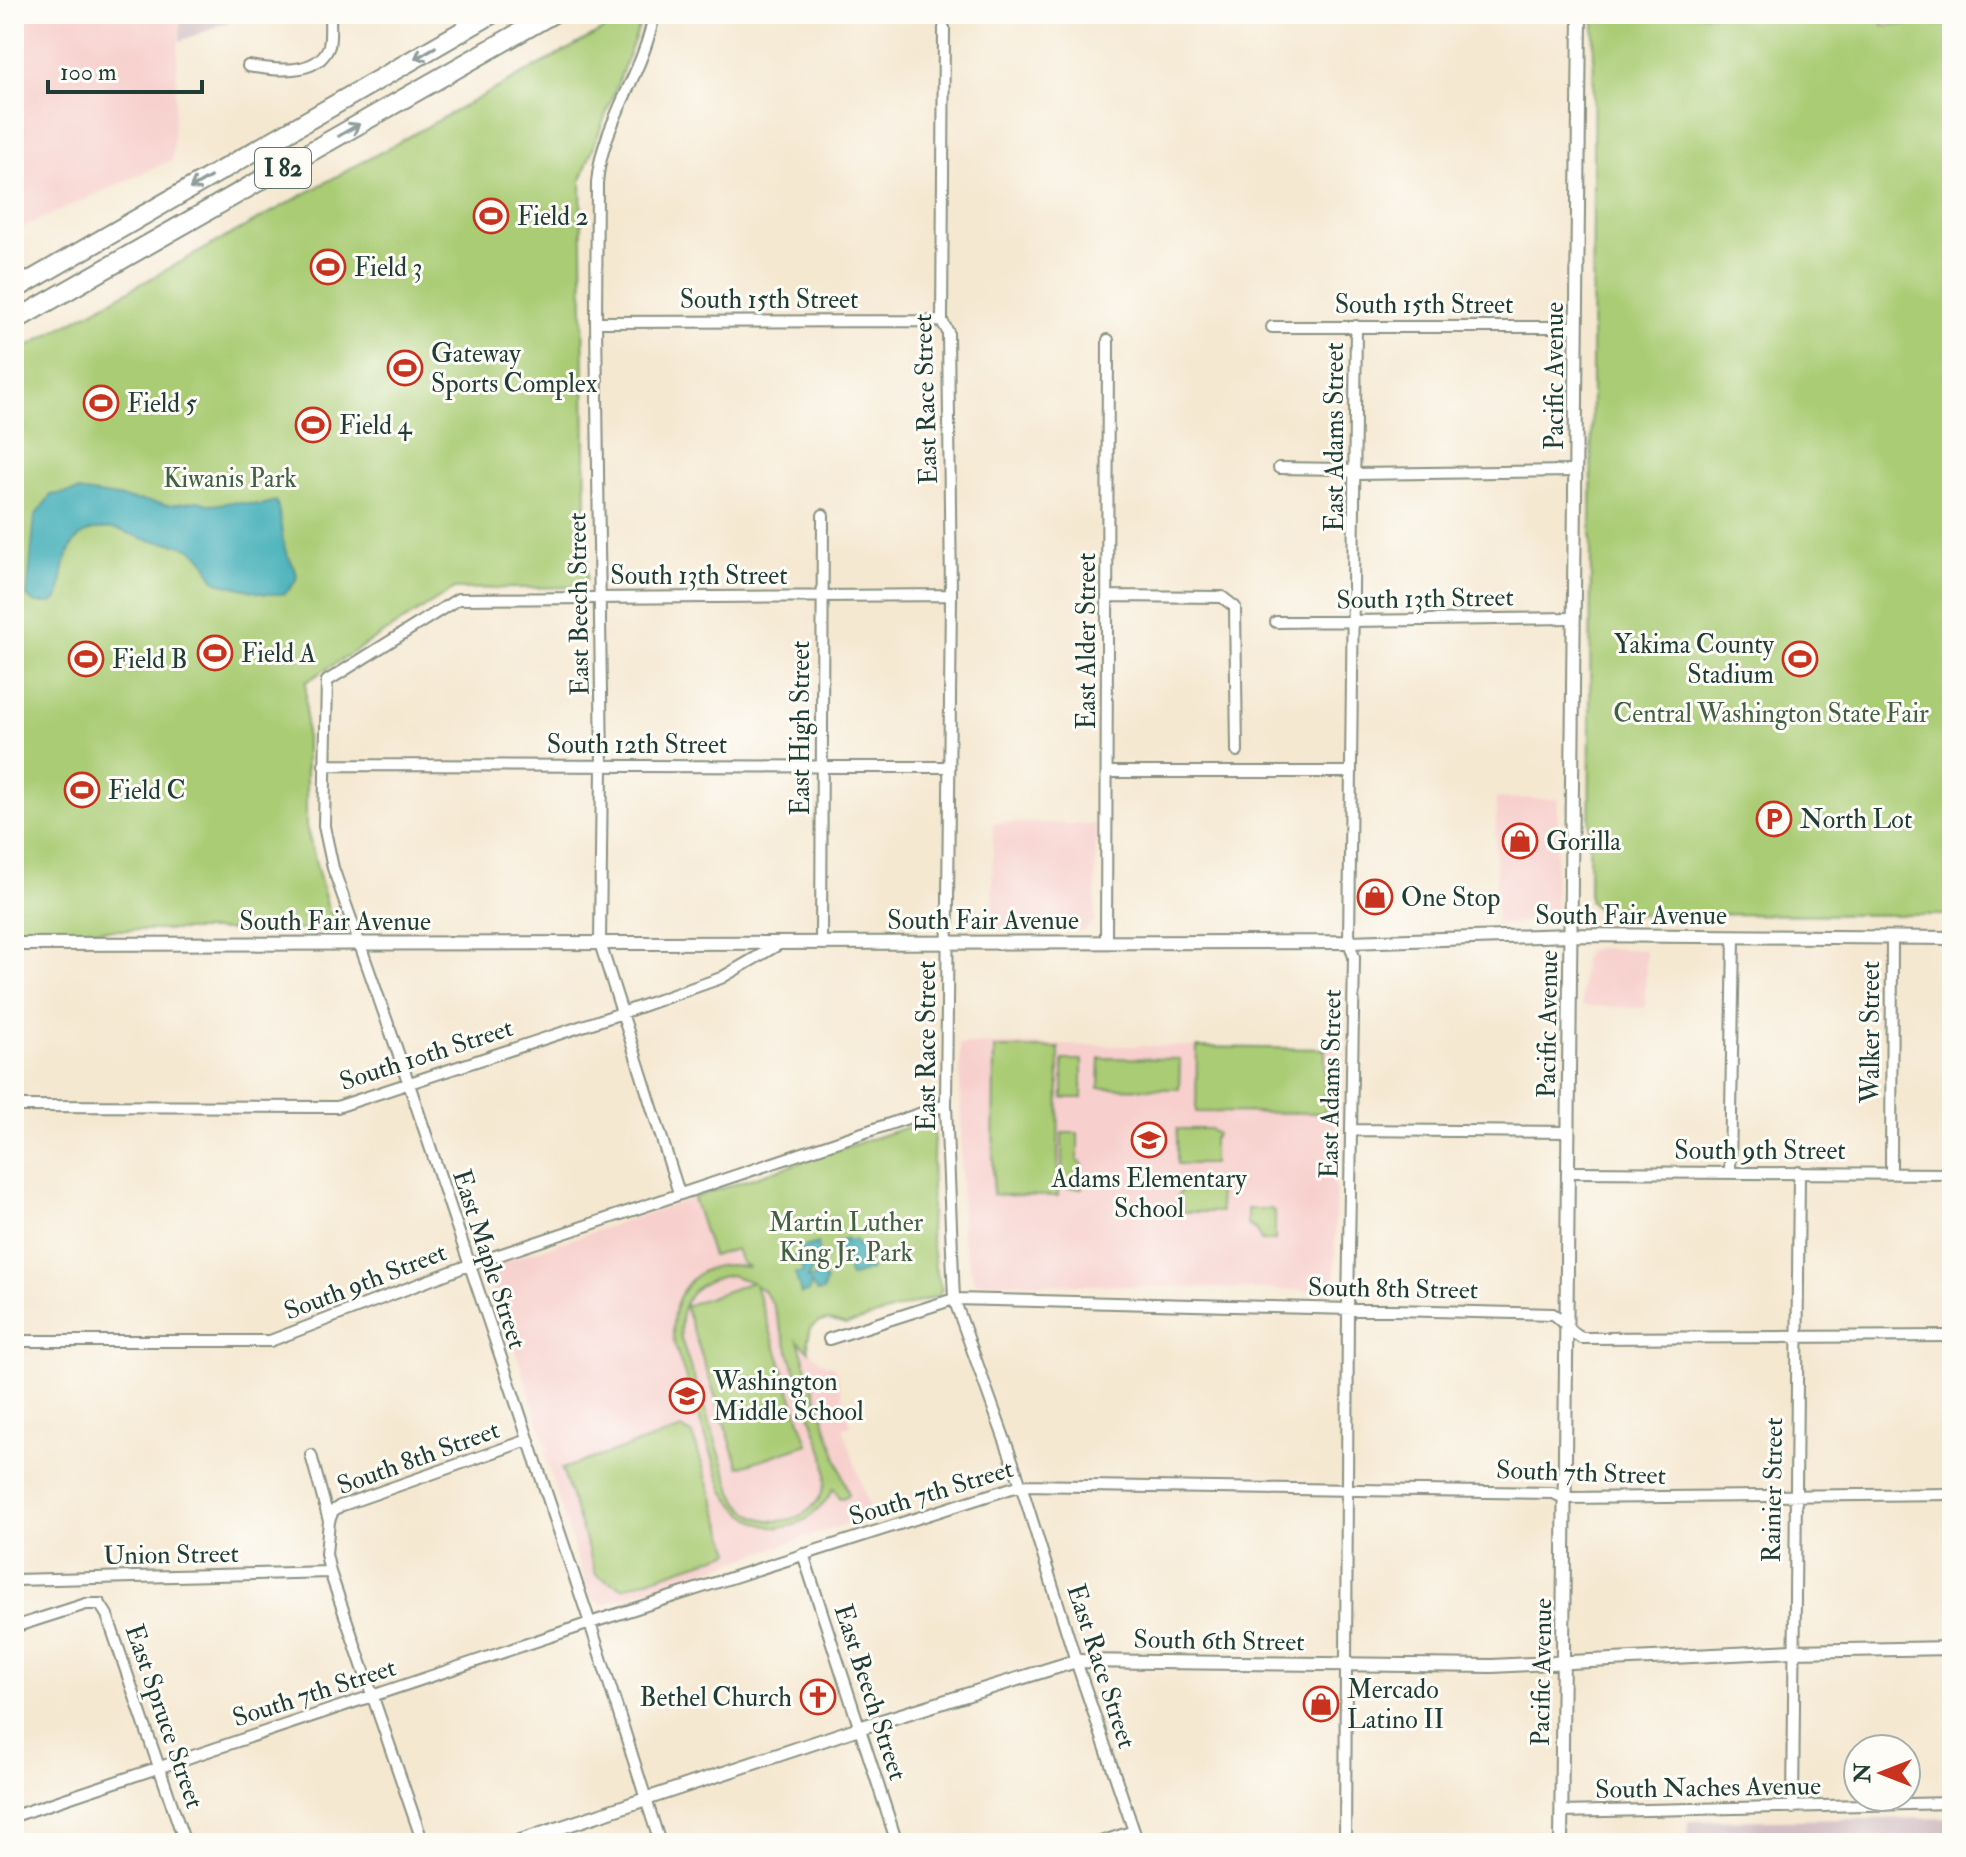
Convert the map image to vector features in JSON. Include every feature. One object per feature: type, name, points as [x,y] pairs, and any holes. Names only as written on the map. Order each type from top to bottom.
[{"type":"highway","name":"I 82","points":[[14,290],[492,14]]},
{"type":"highway","name":"I 82","points":[[14,321],[552,14]]},
{"type":"highway","points":[[14,335],[83,295],[278,171]]},
{"type":"highway","points":[[14,279],[95,244]]},
{"type":"street","points":[[248,66],[281,72],[299,69],[315,61],[329,46],[330,14]]},
{"type":"street","name":"East Beech Street","points":[[654,14],[649,38],[606,135],[599,162],[596,322],[602,766],[600,943],[679,1193]]},
{"type":"street","name":"Pacific Avenue","points":[[1561,1843],[1580,14]]},
{"type":"street","name":"East Race Street","points":[[944,28],[942,321],[948,332],[951,595],[946,1105],[954,1299],[1021,1485],[1138,1843]]},
{"type":"street","name":"South 15th Street","points":[[596,322],[942,321]]},
{"type":"street","name":"East Adams Street","points":[[1345,1843],[1348,1308],[1354,957],[1349,942],[1350,772],[1356,326]]},
{"type":"street","name":"South 15th Street","points":[[1272,327],[1577,327]]},
{"type":"street","name":"East Alder Street","points":[[1106,942],[1108,340]]},
{"type":"street","points":[[1279,468],[1342,469],[1356,474],[1576,471]]},
{"type":"street","name":"East High Street","points":[[821,942],[823,515]]},
{"type":"street","name":"South 13th Street","points":[[327,681],[458,599],[951,595]]},
{"type":"street","points":[[1108,596],[1222,597],[1235,607],[1237,751]]},
{"type":"street","name":"South 13th Street","points":[[1276,622],[1573,618]]},
{"type":"street","name":"East Maple Street","points":[[327,681],[324,826],[333,868],[590,1623],[660,1843]]},
{"type":"street","name":"South 12th Street","points":[[324,765],[949,767]]},
{"type":"street","points":[[1108,772],[1350,772]]},
{"type":"street","name":"South Fair Avenue","points":[[14,944],[1349,942],[1570,935],[1952,938]]},
{"type":"street","points":[[1730,1171],[1734,937]]},
{"type":"street","name":"Walker Street","points":[[1891,1173],[1892,939]]},
{"type":"street","name":"South 10th Street","points":[[14,1106],[337,1107],[721,978],[783,942]]},
{"type":"street","name":"South 9th Street","points":[[14,1341],[270,1341],[469,1265],[946,1105]]},
{"type":"street","points":[[1352,1130],[1568,1132]]},
{"type":"street","name":"South 9th Street","points":[[1568,1172],[1952,1174]]},
{"type":"street","name":"Rainier Street","points":[[1793,1808],[1799,1172]]},
{"type":"street","name":"South 8th Street","points":[[829,1339],[954,1299],[1553,1314],[1573,1335],[1582,1338],[1952,1336]]},
{"type":"street","name":"South 8th Street","points":[[329,1521],[333,1511],[340,1506],[528,1440]]},
{"type":"street","points":[[311,1455],[329,1521],[326,1554],[330,1572],[423,1843]]},
{"type":"street","name":"South 7th Street","points":[[14,1816],[590,1623],[1021,1485],[1553,1493],[1564,1498],[1952,1494]]},
{"type":"street","name":"East Beech Street","points":[[803,1554],[897,1843]]},
{"type":"street","name":"Union Street","points":[[14,1580],[330,1572]]},
{"type":"street","name":"East Spruce Street","points":[[14,1627],[86,1604],[100,1604],[107,1615],[185,1843]]},
{"type":"street","name":"South 6th Street","points":[[514,1843],[859,1728],[1076,1661],[1492,1666],[1793,1651],[1952,1648]]},
{"type":"street","name":"South Naches Avenue","points":[[1561,1812],[1952,1803]]},
{"type":"street","points":[[1098,1843],[1134,1831]]},
{"type":"shaded area","points":[[14,14],[180,14],[172,160],[14,231]]},
{"type":"shaded area","points":[[180,14],[249,14],[180,41]]},
{"type":"shaded area","points":[[1882,14],[1952,14],[1952,24],[1882,25]]},
{"type":"shaded area","points":[[1496,798],[1558,799],[1555,909],[1546,920],[1496,925]]},
{"type":"shaded area","points":[[993,823],[1096,824],[1095,922],[1083,931],[992,929]]},
{"type":"shaded area","points":[[1595,948],[1646,950],[1645,1008],[1582,1006],[1583,960],[1588,951]]},
{"type":"shaded area","name":"Adams Elementary School","points":[[960,1044],[1336,1048],[1335,1291],[975,1282],[962,1232]]},
{"type":"shaded area","name":"Washington Middle School","points":[[693,1198],[712,1255],[736,1249],[765,1276],[797,1339],[821,1362],[835,1367],[851,1426],[843,1427],[872,1516],[603,1604],[590,1599],[544,1453],[548,1451],[498,1295],[493,1294],[490,1282],[495,1265]]},
{"type":"shaded area","points":[[1952,1818],[1952,1843],[1689,1843],[1688,1821]]},
{"type":"green space","name":"Kiwanis Park","points":[[632,14],[644,14],[581,180],[587,578],[582,587],[454,589],[306,682],[306,826],[329,913],[338,911],[337,927],[332,930],[14,930],[17,352]]},
{"type":"green space","name":"Central Washington State Fair","points":[[1594,14],[1882,14],[1883,25],[1952,24],[1952,915],[1602,914],[1589,901]]},
{"type":"green space","points":[[1197,1047],[1325,1049],[1325,1113],[1196,1112]]},
{"type":"green space","points":[[994,1048],[1059,1048],[1058,1196],[993,1195]]},
{"type":"green space","points":[[1100,1058],[1180,1059],[1179,1089],[1099,1088]]},
{"type":"green space","points":[[1063,1060],[1082,1060],[1082,1098],[1063,1098]]},
{"type":"green space","name":"Martin Luther King Jr. Park","points":[[925,1121],[930,1124],[934,1134],[930,1233],[942,1290],[938,1296],[846,1325],[829,1320],[819,1322],[811,1328],[809,1351],[798,1341],[849,1495],[840,1499],[834,1488],[822,1505],[795,1525],[765,1525],[751,1519],[724,1491],[674,1343],[677,1302],[691,1280],[714,1267],[748,1267],[741,1262],[736,1249],[712,1256],[693,1198]],"holes":[[[730,1275],[752,1282],[685,1306],[739,1467],[808,1444],[755,1285],[764,1291],[773,1305],[824,1455],[826,1469],[824,1488],[816,1503],[797,1517],[786,1520],[762,1519],[752,1514],[742,1506],[732,1490],[681,1339],[680,1326],[685,1304],[697,1288]]]},
{"type":"green space","points":[[1177,1129],[1210,1129],[1217,1134],[1213,1140],[1213,1164],[1177,1164]]},
{"type":"green space","points":[[1062,1133],[1078,1133],[1082,1188],[1062,1188]]},
{"type":"green space","points":[[1183,1189],[1218,1189],[1221,1212],[1183,1212],[1177,1200]]},
{"type":"green space","points":[[1247,1209],[1271,1209],[1275,1212],[1275,1241],[1261,1241],[1257,1230],[1247,1225]]},
{"type":"green space","points":[[682,1429],[692,1434],[731,1552],[623,1588],[596,1575],[562,1469]]},
{"type":"water","points":[[78,491],[170,505],[198,501],[212,505],[232,502],[261,505],[276,501],[284,545],[296,570],[296,581],[284,594],[265,594],[217,582],[202,559],[188,548],[116,530],[97,529],[85,533],[70,549],[59,597],[52,603],[35,603],[27,596],[35,516],[51,495]]},
{"type":"water","points":[[846,1238],[847,1241],[855,1239],[858,1246],[866,1243],[870,1254],[861,1259],[863,1263],[868,1262],[871,1270],[850,1277],[844,1259],[838,1259],[834,1254],[836,1245]]},
{"type":"water","points":[[818,1243],[819,1257],[807,1279],[822,1276],[826,1281],[823,1291],[817,1292],[810,1283],[810,1291],[801,1294],[795,1273],[802,1273],[803,1268],[791,1260],[804,1247]]},
{"type":"place","name":"Field 2","points":[[491,216]]},
{"type":"place","name":"Field 3","points":[[328,267]]},
{"type":"place","name":"Gateway Sports Complex","points":[[405,368]]},
{"type":"place","name":"Field 5","points":[[101,403]]},
{"type":"place","name":"Field 4","points":[[313,425]]},
{"type":"place","name":"Field A","points":[[215,653]]},
{"type":"place","name":"Field B","points":[[86,659]]},
{"type":"place","name":"Yakima County Stadium","points":[[1800,659]]},
{"type":"place","name":"Field C","points":[[82,790]]},
{"type":"place","name":"North Lot","points":[[1774,819]]},
{"type":"place","name":"Gorilla","points":[[1520,841]]},
{"type":"place","name":"One Stop","points":[[1375,897]]},
{"type":"place","name":"Adams Elementary School","points":[[1149,1140]]},
{"type":"place","name":"Washington Middle School","points":[[687,1396]]},
{"type":"place","name":"Bethel Church","points":[[818,1697]]},
{"type":"place","name":"Mercado Latino II","points":[[1321,1704]]}]
